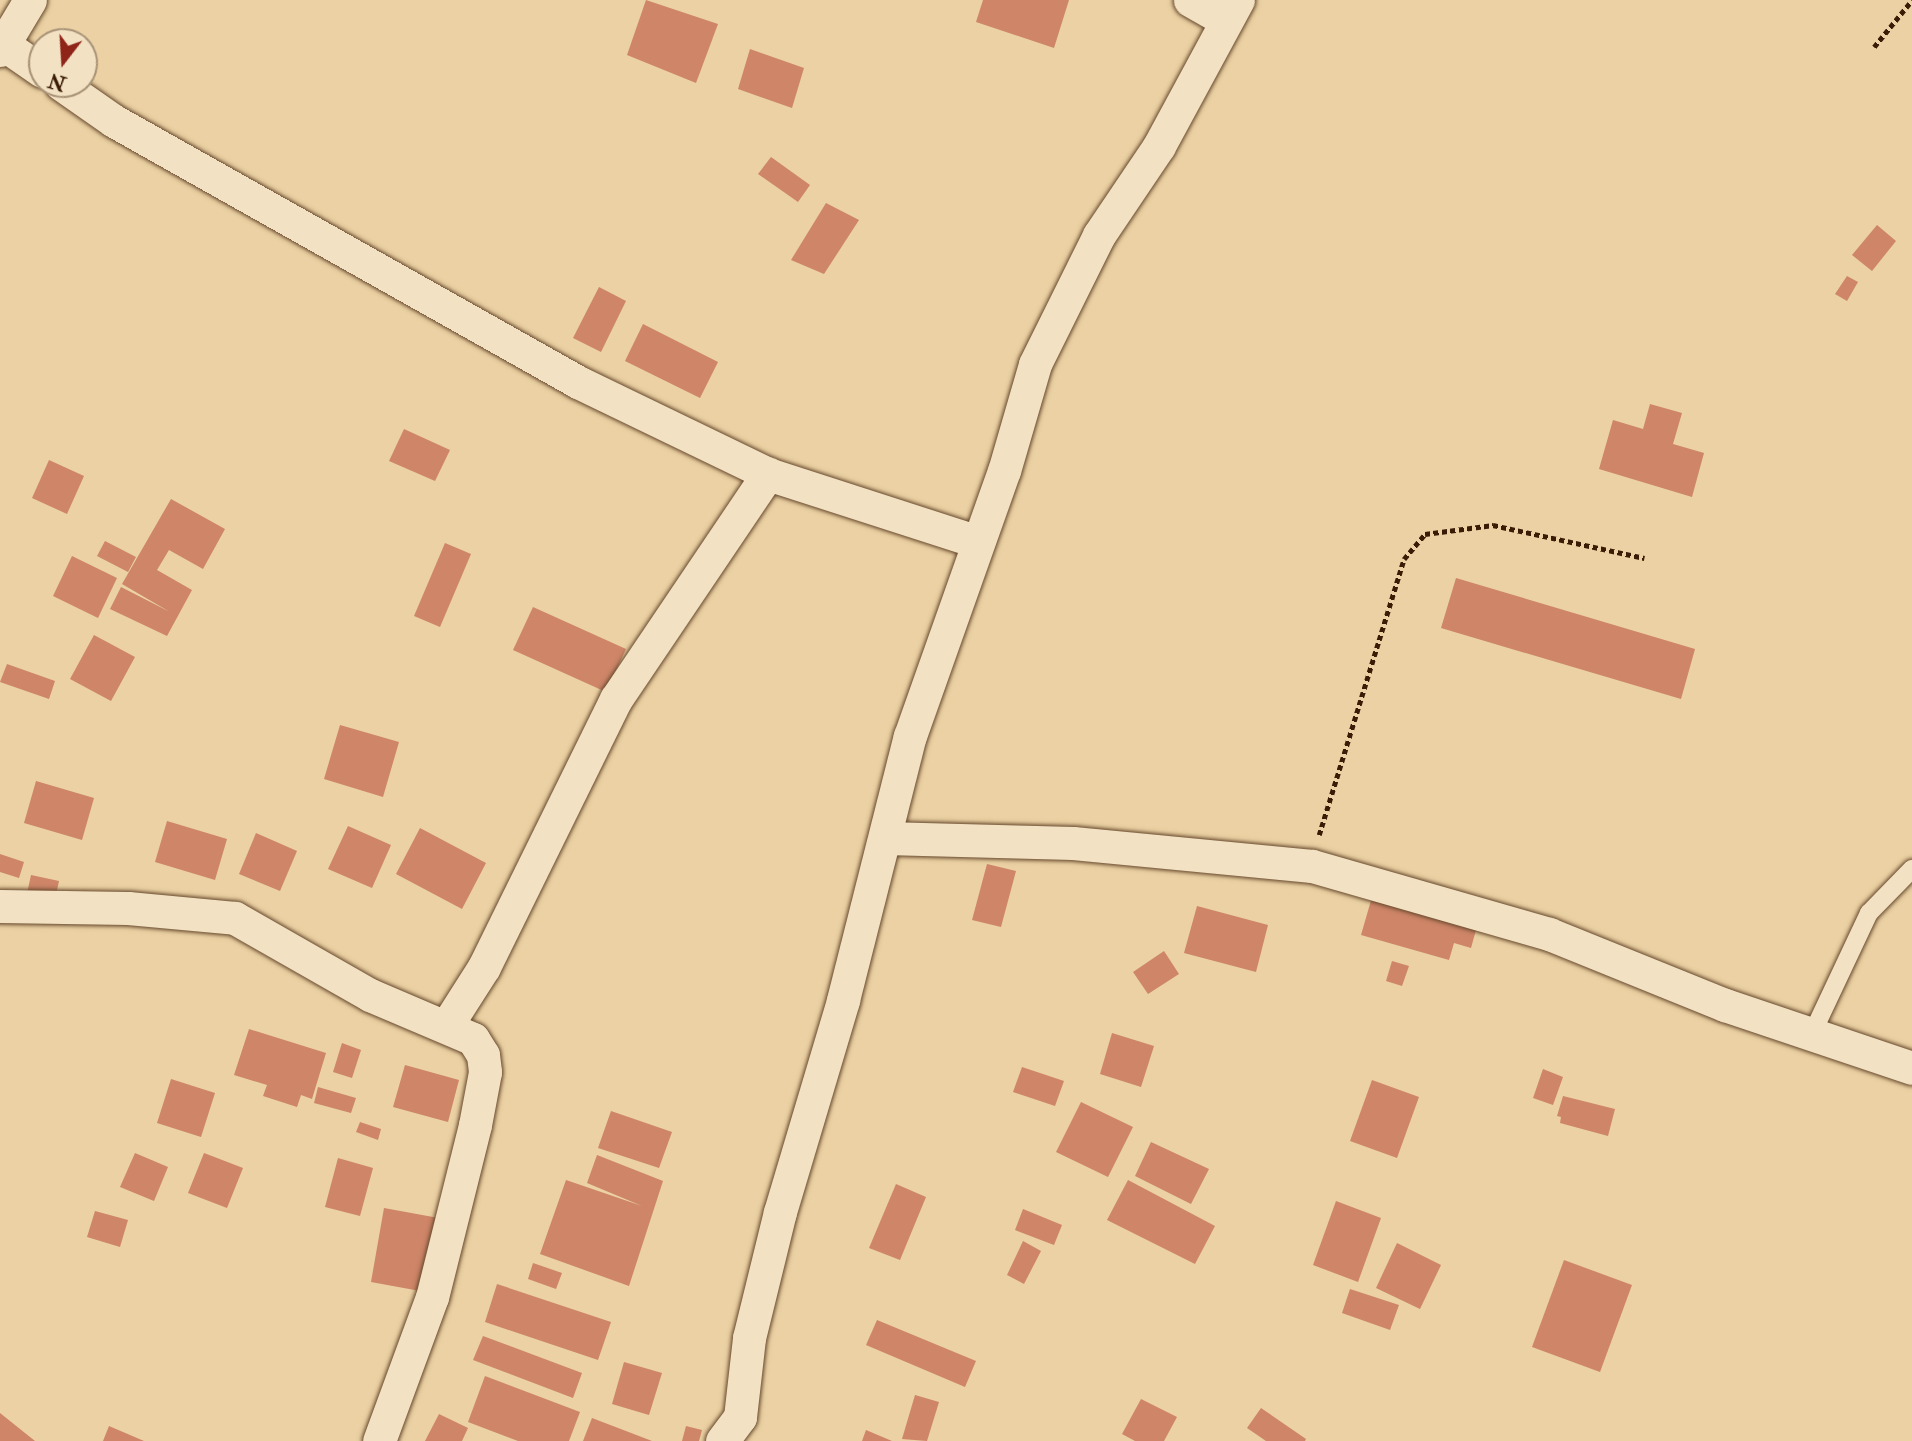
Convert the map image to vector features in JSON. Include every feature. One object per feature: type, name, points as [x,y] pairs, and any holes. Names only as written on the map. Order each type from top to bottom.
[{"type":"street","points":[[28,63],[2,47],[30,0]]},
{"type":"street","points":[[722,1441],[740,1417],[749,1338],[780,1212],[843,1000],[910,736],[976,541],[1004,471],[1035,364],[1056,316],[1100,235],[1159,146],[1231,10],[1190,0]]},
{"type":"street","points":[[81,98],[114,121],[578,382],[768,474],[976,541]]},
{"type":"street","points":[[447,1025],[484,967],[616,699],[768,474]]},
{"type":"street","points":[[884,838],[1073,843],[1312,866],[1549,934],[1812,1034],[1912,1068]]},
{"type":"street","points":[[0,906],[128,908],[235,918],[370,995],[447,1025],[473,1039],[483,1055],[483,1092],[432,1297],[379,1441]]},
{"type":"lane","points":[[1812,1034],[1869,913],[1912,869]]},
{"type":"path","points":[[1874,47],[1912,0]]},
{"type":"path","points":[[1312,866],[1325,810],[1404,559],[1425,534],[1493,525],[1644,558]]},
{"type":"building","points":[[646,0],[718,24],[696,83],[627,55]]},
{"type":"building","points":[[983,0],[1069,0],[1054,48],[976,22]]},
{"type":"building","points":[[750,49],[804,68],[792,108],[738,89]]},
{"type":"building","points":[[771,157],[810,185],[798,202],[758,174]]},
{"type":"building","points":[[826,203],[859,220],[824,274],[791,260]]},
{"type":"building","points":[[1877,225],[1896,241],[1872,271],[1852,255]]},
{"type":"building","points":[[1847,276],[1858,282],[1847,301],[1835,294]]},
{"type":"building","points":[[599,287],[626,301],[601,352],[573,338]]},
{"type":"building","points":[[643,324],[718,362],[700,398],[625,361]]},
{"type":"building","points":[[1650,404],[1682,413],[1673,444],[1704,453],[1692,497],[1599,469],[1613,420],[1643,429]]},
{"type":"building","points":[[404,429],[450,450],[435,481],[389,461]]},
{"type":"building","points":[[49,460],[84,476],[67,514],[32,498]]},
{"type":"building","points":[[171,499],[225,529],[203,569],[169,550],[157,570],[192,590],[167,636],[110,609],[121,587],[170,612],[122,584]]},
{"type":"building","points":[[105,541],[136,557],[128,572],[97,556]]},
{"type":"building","points":[[445,543],[471,554],[440,627],[414,616]]},
{"type":"building","points":[[72,556],[117,578],[98,618],[53,596]]},
{"type":"building","points":[[1456,578],[1695,649],[1681,699],[1441,628]]},
{"type":"building","points":[[533,607],[626,649],[606,692],[513,650]]},
{"type":"building","points":[[94,635],[135,657],[111,701],[70,679]]},
{"type":"building","points":[[7,664],[55,681],[49,699],[0,682]]},
{"type":"building","points":[[340,725],[399,742],[383,797],[324,779]]},
{"type":"building","points":[[36,781],[94,798],[82,840],[24,823]]},
{"type":"building","points":[[167,821],[227,839],[215,880],[155,862]]},
{"type":"building","points":[[348,826],[391,845],[372,888],[328,869]]},
{"type":"building","points":[[420,828],[486,863],[462,909],[396,874]]},
{"type":"building","points":[[256,833],[297,851],[280,891],[239,874]]},
{"type":"building","points":[[0,854],[24,862],[19,878],[0,872]]},
{"type":"building","points":[[987,864],[1016,871],[1001,927],[972,920]]},
{"type":"building","points":[[31,875],[59,881],[54,904],[26,898]]},
{"type":"building","points":[[1374,890],[1476,930],[1471,948],[1454,943],[1449,960],[1361,935]]},
{"type":"building","points":[[1197,906],[1268,925],[1256,972],[1184,953]]},
{"type":"building","points":[[1164,951],[1179,974],[1148,994],[1133,972]]},
{"type":"building","points":[[1392,961],[1409,966],[1402,986],[1386,981]]},
{"type":"building","points":[[249,1029],[326,1053],[312,1099],[301,1095],[297,1107],[263,1096],[267,1085],[234,1075]]},
{"type":"building","points":[[1112,1033],[1154,1046],[1141,1087],[1100,1074]]},
{"type":"building","points":[[342,1043],[361,1050],[352,1078],[333,1072]]},
{"type":"building","points":[[405,1065],[459,1080],[448,1122],[393,1107]]},
{"type":"building","points":[[1022,1067],[1064,1081],[1055,1106],[1013,1092]]},
{"type":"building","points":[[1543,1069],[1563,1077],[1553,1105],[1533,1098]]},
{"type":"building","points":[[171,1079],[215,1093],[201,1137],[157,1123]]},
{"type":"building","points":[[1372,1080],[1419,1097],[1397,1158],[1350,1141]]},
{"type":"building","points":[[318,1087],[356,1098],[351,1113],[314,1103]]},
{"type":"building","points":[[1563,1096],[1615,1109],[1608,1136],[1560,1123],[1561,1117],[1557,1116]]},
{"type":"building","points":[[1081,1102],[1133,1127],[1108,1177],[1056,1152]]},
{"type":"building","points":[[611,1111],[672,1132],[659,1168],[598,1148]]},
{"type":"building","points":[[360,1122],[381,1129],[378,1140],[356,1132]]},
{"type":"building","points":[[1151,1142],[1209,1169],[1191,1204],[1135,1176]]},
{"type":"building","points":[[135,1153],[168,1167],[154,1201],[120,1187]]},
{"type":"building","points":[[204,1153],[243,1168],[227,1208],[188,1193]]},
{"type":"building","points":[[597,1155],[663,1181],[629,1286],[540,1254],[566,1180],[642,1206],[587,1183]]},
{"type":"building","points":[[338,1158],[373,1168],[360,1216],[325,1207]]},
{"type":"building","points":[[1128,1180],[1215,1226],[1195,1264],[1107,1220]]},
{"type":"building","points":[[896,1184],[926,1197],[900,1260],[869,1248]]},
{"type":"building","points":[[1336,1201],[1381,1218],[1358,1282],[1313,1265]]},
{"type":"building","points":[[384,1208],[444,1219],[431,1293],[371,1282]]},
{"type":"building","points":[[1023,1209],[1062,1225],[1054,1245],[1015,1230]]},
{"type":"building","points":[[95,1211],[128,1220],[120,1247],[87,1237]]},
{"type":"building","points":[[1023,1241],[1041,1251],[1024,1284],[1007,1275]]},
{"type":"building","points":[[1397,1243],[1441,1265],[1420,1309],[1376,1288]]},
{"type":"building","points":[[1564,1260],[1632,1285],[1600,1372],[1532,1347]]},
{"type":"building","points":[[533,1263],[562,1273],[556,1289],[528,1279]]},
{"type":"building","points":[[497,1284],[611,1322],[598,1360],[485,1322]]},
{"type":"building","points":[[1350,1289],[1399,1305],[1390,1330],[1342,1313]]},
{"type":"building","points":[[877,1320],[976,1361],[965,1387],[866,1345]]},
{"type":"building","points":[[483,1336],[582,1373],[573,1398],[473,1360]]},
{"type":"building","points":[[624,1362],[662,1373],[649,1415],[612,1404]]},
{"type":"building","points":[[485,1376],[580,1412],[569,1441],[518,1441],[468,1422]]},
{"type":"building","points":[[915,1395],[939,1402],[927,1441],[902,1439]]},
{"type":"building","points":[[1141,1399],[1177,1417],[1164,1441],[1135,1441],[1122,1434]]},
{"type":"building","points":[[1261,1408],[1306,1439],[1305,1441],[1266,1441],[1247,1428]]},
{"type":"building","points":[[0,1413],[35,1441],[0,1441]]},
{"type":"building","points":[[439,1414],[468,1428],[462,1441],[425,1441]]},
{"type":"building","points":[[592,1418],[652,1441],[583,1441]]},
{"type":"building","points":[[109,1426],[144,1441],[103,1441]]},
{"type":"building","points":[[686,1426],[702,1430],[699,1441],[682,1441]]},
{"type":"building","points":[[866,1430],[892,1441],[862,1441]]}]
